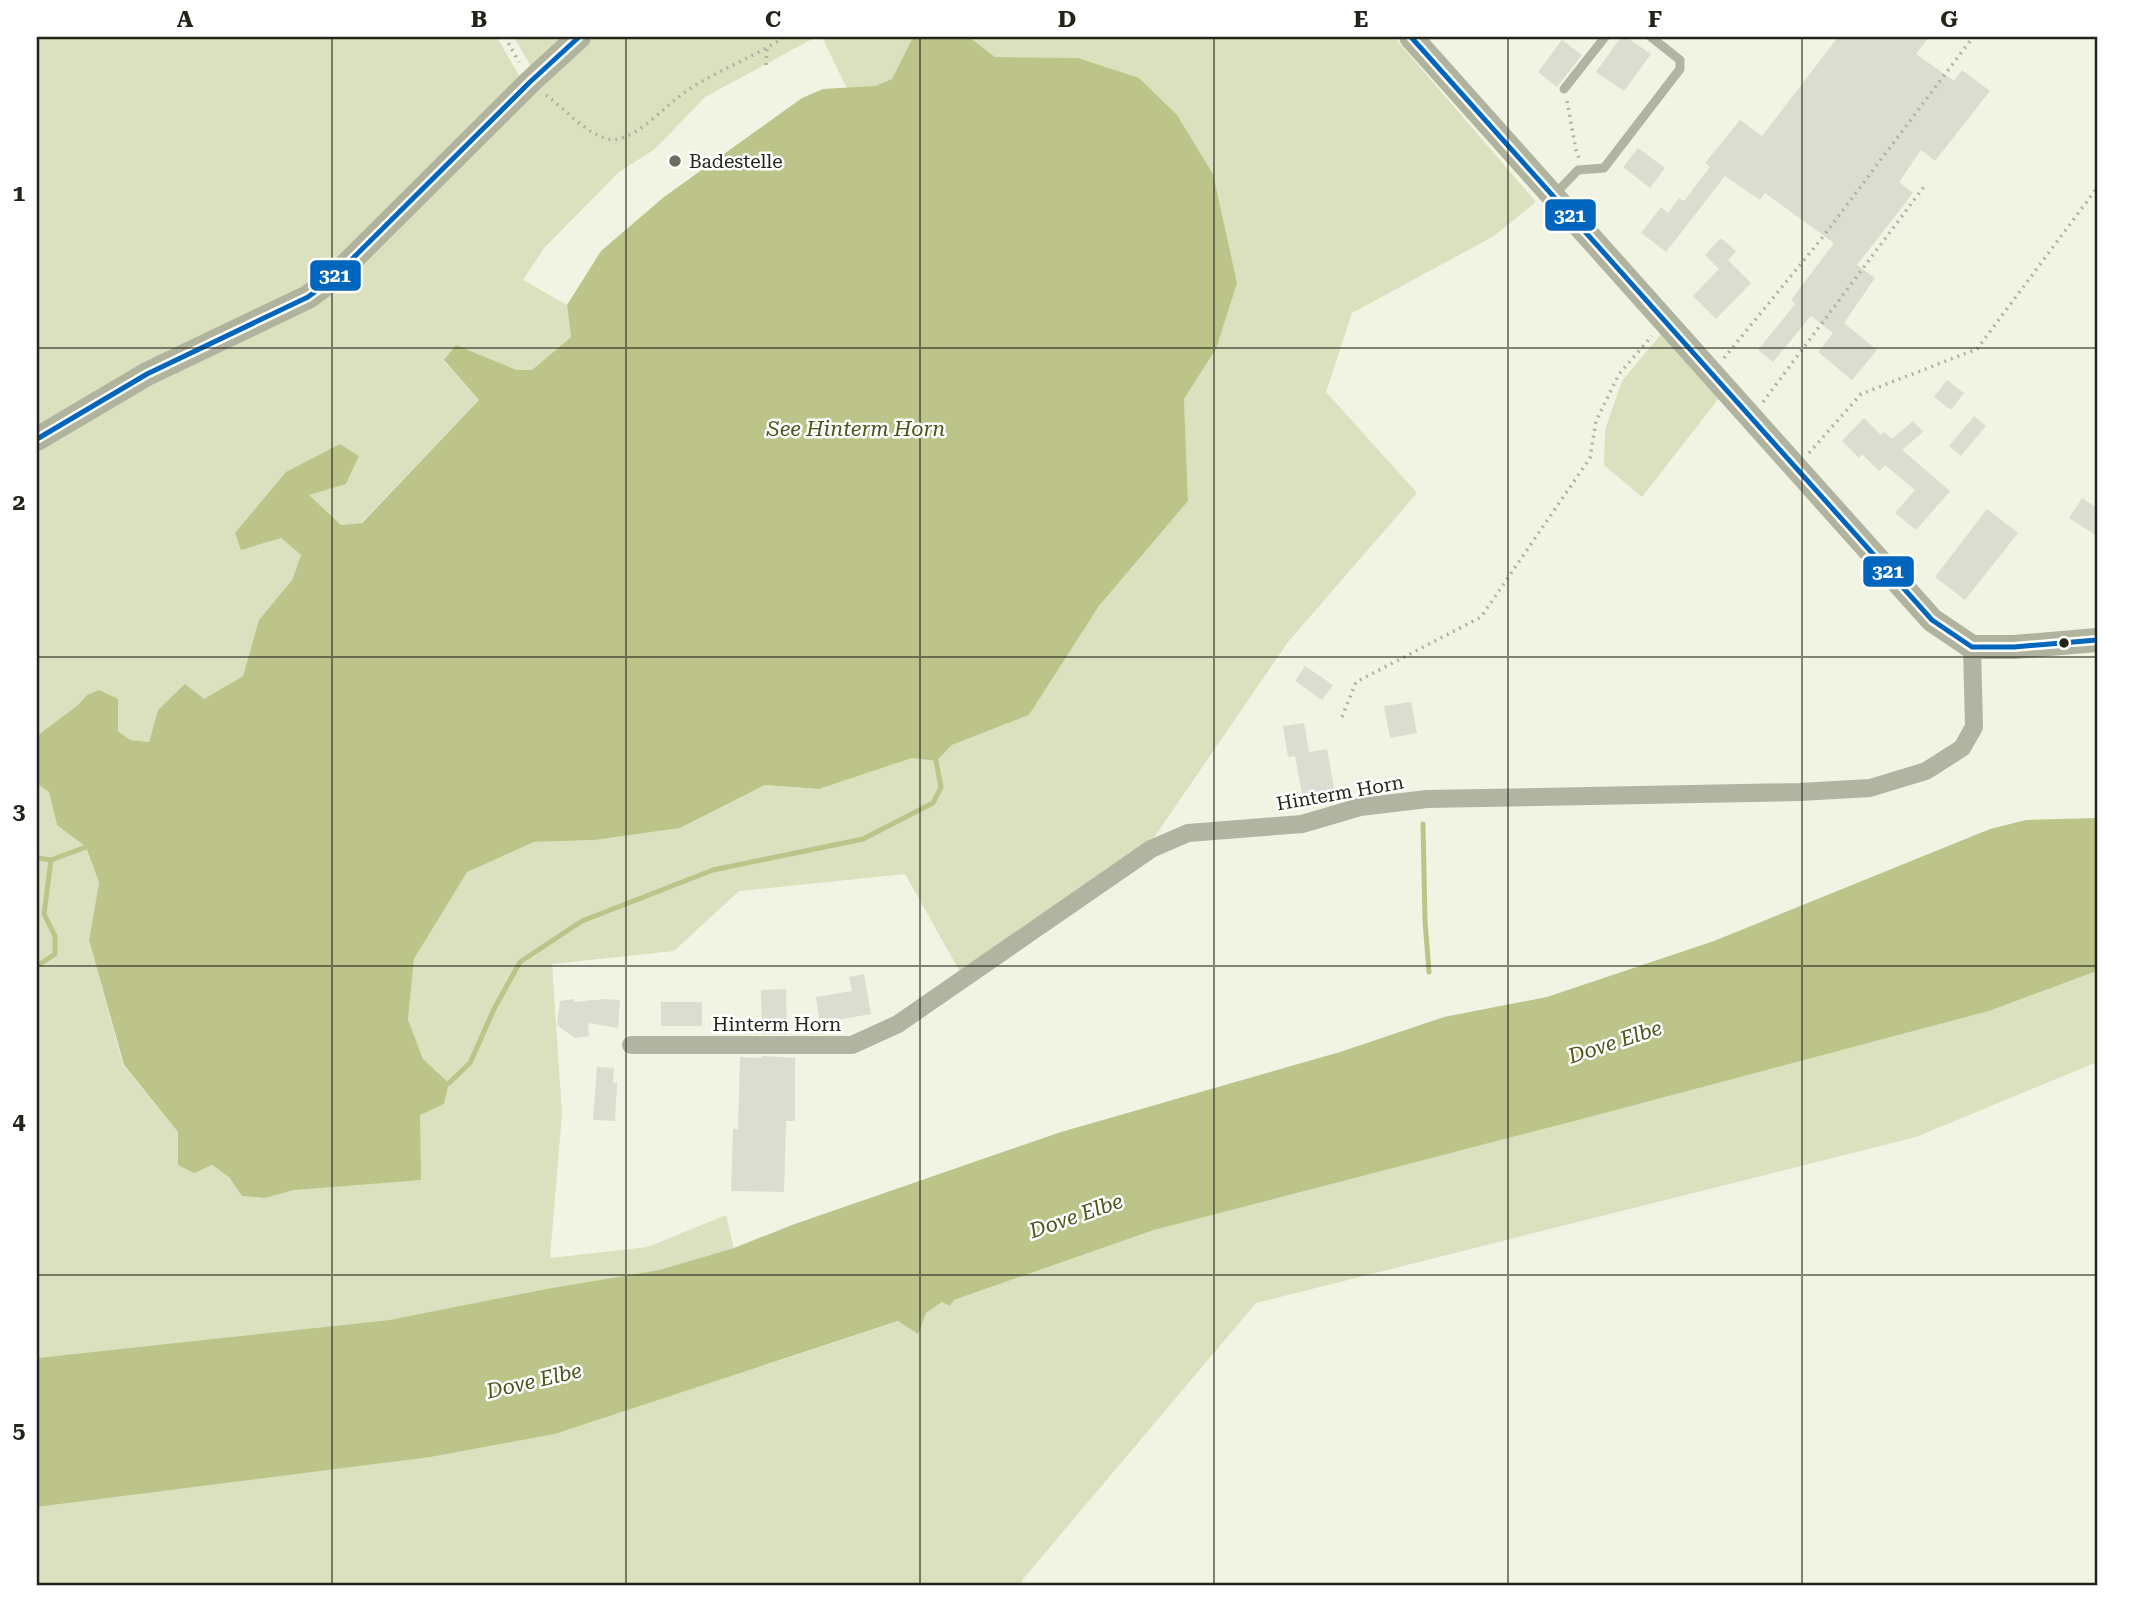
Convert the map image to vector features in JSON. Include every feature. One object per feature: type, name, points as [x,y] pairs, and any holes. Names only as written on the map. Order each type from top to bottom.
[{"type":"street","points":[[37,439],[147,374],[309,297],[331,280],[530,82],[579,37]]},
{"type":"street","points":[[1411,37],[1932,620],[1972,647],[2014,647],[2097,640]]},
{"type":"street","name":"Hinterm Horn","points":[[631,1045],[852,1045],[898,1024],[1151,849],[1188,833],[1302,824],[1360,807],[1427,799],[1800,792],[1870,788],[1926,771],[1962,748],[1975,727],[1972,647]]},
{"type":"lane","points":[[1564,89],[1605,37]]},
{"type":"lane","points":[[1553,196],[1578,170],[1604,168],[1680,69],[1680,60],[1651,37]]},
{"type":"path","points":[[505,37],[530,82]]},
{"type":"path","points":[[551,99],[591,131],[610,140],[628,137],[689,89],[784,37]]},
{"type":"path","points":[[1712,374],[1822,238],[1973,37]]},
{"type":"path","points":[[765,65],[768,48]]},
{"type":"path","points":[[1564,89],[1580,160],[1578,170]]},
{"type":"path","points":[[1751,418],[1926,184]]},
{"type":"path","points":[[1796,468],[1861,394],[1977,349],[2097,188]]},
{"type":"path","points":[[1342,717],[1356,682],[1481,617],[1590,458],[1596,421],[1619,374],[1665,321]]},
{"type":"shaded area","points":[[37,37],[497,37],[522,81],[324,271],[303,287],[37,426]]},
{"type":"shaded area","points":[[514,37],[567,37],[532,68]]},
{"type":"shaded area","points":[[592,37],[816,37],[705,97],[655,149],[619,172],[544,248],[523,280],[567,305],[571,337],[532,370],[517,370],[456,345],[444,361],[479,400],[361,523],[341,525],[308,495],[346,484],[359,456],[340,444],[281,538],[301,555],[292,580],[259,621],[243,676],[204,699],[158,710],[149,742],[130,740],[118,731],[118,699],[87,695],[37,736],[37,449],[151,382],[312,307]]},
{"type":"shaded area","points":[[822,37],[913,37],[892,79],[875,86],[847,89]]},
{"type":"shaded area","points":[[969,37],[1394,37],[1536,202],[1494,236],[1352,313],[1326,392],[1417,493],[1288,642],[1153,839],[964,979],[905,874],[739,891],[674,951],[552,964],[562,1114],[550,1258],[648,1247],[726,1215],[734,1248],[659,1270],[389,1320],[37,1358],[37,784],[49,792],[57,825],[86,847],[99,884],[89,940],[123,1065],[178,1132],[212,1165],[229,1177],[242,1196],[265,1198],[294,1190],[420,1114],[444,1104],[449,1083],[423,1059],[408,1021],[414,959],[466,872],[534,842],[595,840],[680,828],[765,785],[819,789],[912,758],[935,761],[952,745],[1029,715],[1099,606],[1188,501],[1184,399],[1216,349],[1078,58],[995,57]]},
{"type":"shaded area","points":[[1662,333],[1719,398],[1642,497],[1604,465],[1605,430],[1622,381]]},
{"type":"shaded area","points":[[2097,971],[2097,1062],[1916,1137],[1256,1303],[1023,1579],[1020,1586],[37,1586],[37,1507],[431,1457],[555,1434],[899,1321],[917,1333],[926,1313],[942,1302],[950,1306],[954,1300],[1154,1230],[1989,1011]]},
{"type":"water","name":"See Hinterm Horn","points":[[913,37],[969,37],[995,57],[1078,58],[1139,78],[1177,115],[1213,174],[1237,283],[1216,349],[1184,399],[1188,501],[1099,606],[1029,715],[952,745],[936,761],[912,758],[819,789],[765,785],[680,828],[595,840],[534,842],[467,872],[414,959],[408,1020],[423,1059],[449,1083],[444,1104],[420,1115],[421,1180],[294,1190],[265,1198],[242,1196],[229,1177],[212,1165],[194,1173],[178,1165],[178,1132],[124,1065],[89,940],[99,883],[86,847],[57,825],[49,792],[37,784],[37,736],[87,695],[99,690],[118,699],[118,731],[130,740],[149,742],[158,710],[185,684],[204,699],[243,676],[259,620],[292,580],[301,555],[281,538],[241,550],[235,533],[286,472],[340,444],[359,456],[346,484],[309,495],[341,525],[362,523],[479,400],[444,360],[456,345],[517,370],[532,370],[571,337],[567,305],[601,251],[664,197],[802,98],[823,89],[875,86],[892,79]]},
{"type":"water","name":"Dove Elbe","points":[[2097,818],[2097,971],[1989,1011],[1154,1230],[954,1300],[950,1306],[942,1302],[926,1313],[918,1334],[898,1321],[555,1434],[431,1457],[37,1507],[37,1358],[389,1320],[659,1270],[734,1248],[792,1225],[1061,1132],[1340,1052],[1444,1017],[1547,997],[1714,941],[1990,829],[2026,820]]},
{"type":"building","points":[[1621,37],[1626,37],[1651,54],[1624,91],[1596,72]]},
{"type":"building","points":[[1838,37],[1929,37],[1916,54],[1954,81],[1962,70],[1990,91],[1935,161],[1921,150],[1899,182],[1913,193],[1857,265],[1875,278],[1844,323],[1877,350],[1852,380],[1818,352],[1833,333],[1811,316],[1773,362],[1758,350],[1795,304],[1791,300],[1834,243],[1765,193],[1760,200],[1725,176],[1666,252],[1641,233],[1661,207],[1668,213],[1679,198],[1684,201],[1710,167],[1705,163],[1740,120],[1762,136]]},
{"type":"building","points":[[1562,40],[1582,55],[1557,87],[1538,72]]},
{"type":"building","points":[[1638,148],[1665,168],[1650,188],[1623,167]]},
{"type":"building","points":[[1721,238],[1736,251],[1728,260],[1751,283],[1716,319],[1693,296],[1719,269],[1705,255]]},
{"type":"building","points":[[1947,380],[1964,393],[1951,410],[1934,397]]},
{"type":"building","points":[[1974,416],[1986,426],[1961,456],[1949,446]]},
{"type":"building","points":[[1864,418],[1881,435],[1884,432],[1892,439],[1913,421],[1923,432],[1902,450],[1950,491],[1916,530],[1895,513],[1915,490],[1885,465],[1879,471],[1862,454],[1859,458],[1842,441]]},
{"type":"building","points":[[2082,498],[2097,508],[2097,536],[2069,518]]},
{"type":"building","points":[[1987,509],[2018,533],[1965,600],[1935,577]]},
{"type":"building","points":[[1305,666],[1333,685],[1322,700],[1295,681]]},
{"type":"building","points":[[1411,702],[1417,733],[1390,738],[1384,706]]},
{"type":"building","points":[[1304,723],[1309,752],[1327,749],[1336,798],[1304,804],[1295,756],[1288,757],[1283,726]]},
{"type":"building","points":[[864,974],[871,1014],[820,1023],[816,997],[852,991],[849,977]]},
{"type":"building","points":[[786,989],[787,1034],[762,1034],[761,990]]},
{"type":"building","points":[[573,999],[574,1002],[620,1000],[618,1028],[588,1023],[589,1036],[575,1038],[557,1025],[560,1001]]},
{"type":"building","points":[[661,1002],[702,1002],[702,1026],[661,1026]]},
{"type":"building","points":[[740,1057],[795,1058],[795,1121],[786,1121],[784,1192],[731,1191],[733,1129],[738,1129]]},
{"type":"building","points":[[597,1067],[614,1068],[613,1083],[617,1083],[615,1121],[593,1120]]},
{"type":"waterway","points":[[449,1083],[470,1063],[494,1009],[520,962],[582,921],[713,870],[863,839],[933,803],[941,787],[936,761]]},
{"type":"waterway","points":[[1423,824],[1429,972]]},
{"type":"waterway","points":[[37,858],[51,860],[86,847]]},
{"type":"waterway","points":[[37,966],[55,954],[55,936],[44,914],[51,860]]},
{"type":"transit line","name":"321","points":[[37,439],[147,374],[308,297],[331,280],[530,82],[579,37]]},
{"type":"transit line","name":"321","points":[[1411,37],[1932,620],[1972,647],[2014,647],[2097,640]]},
{"type":"place","name":"Badestelle","points":[[675,161]]}]
